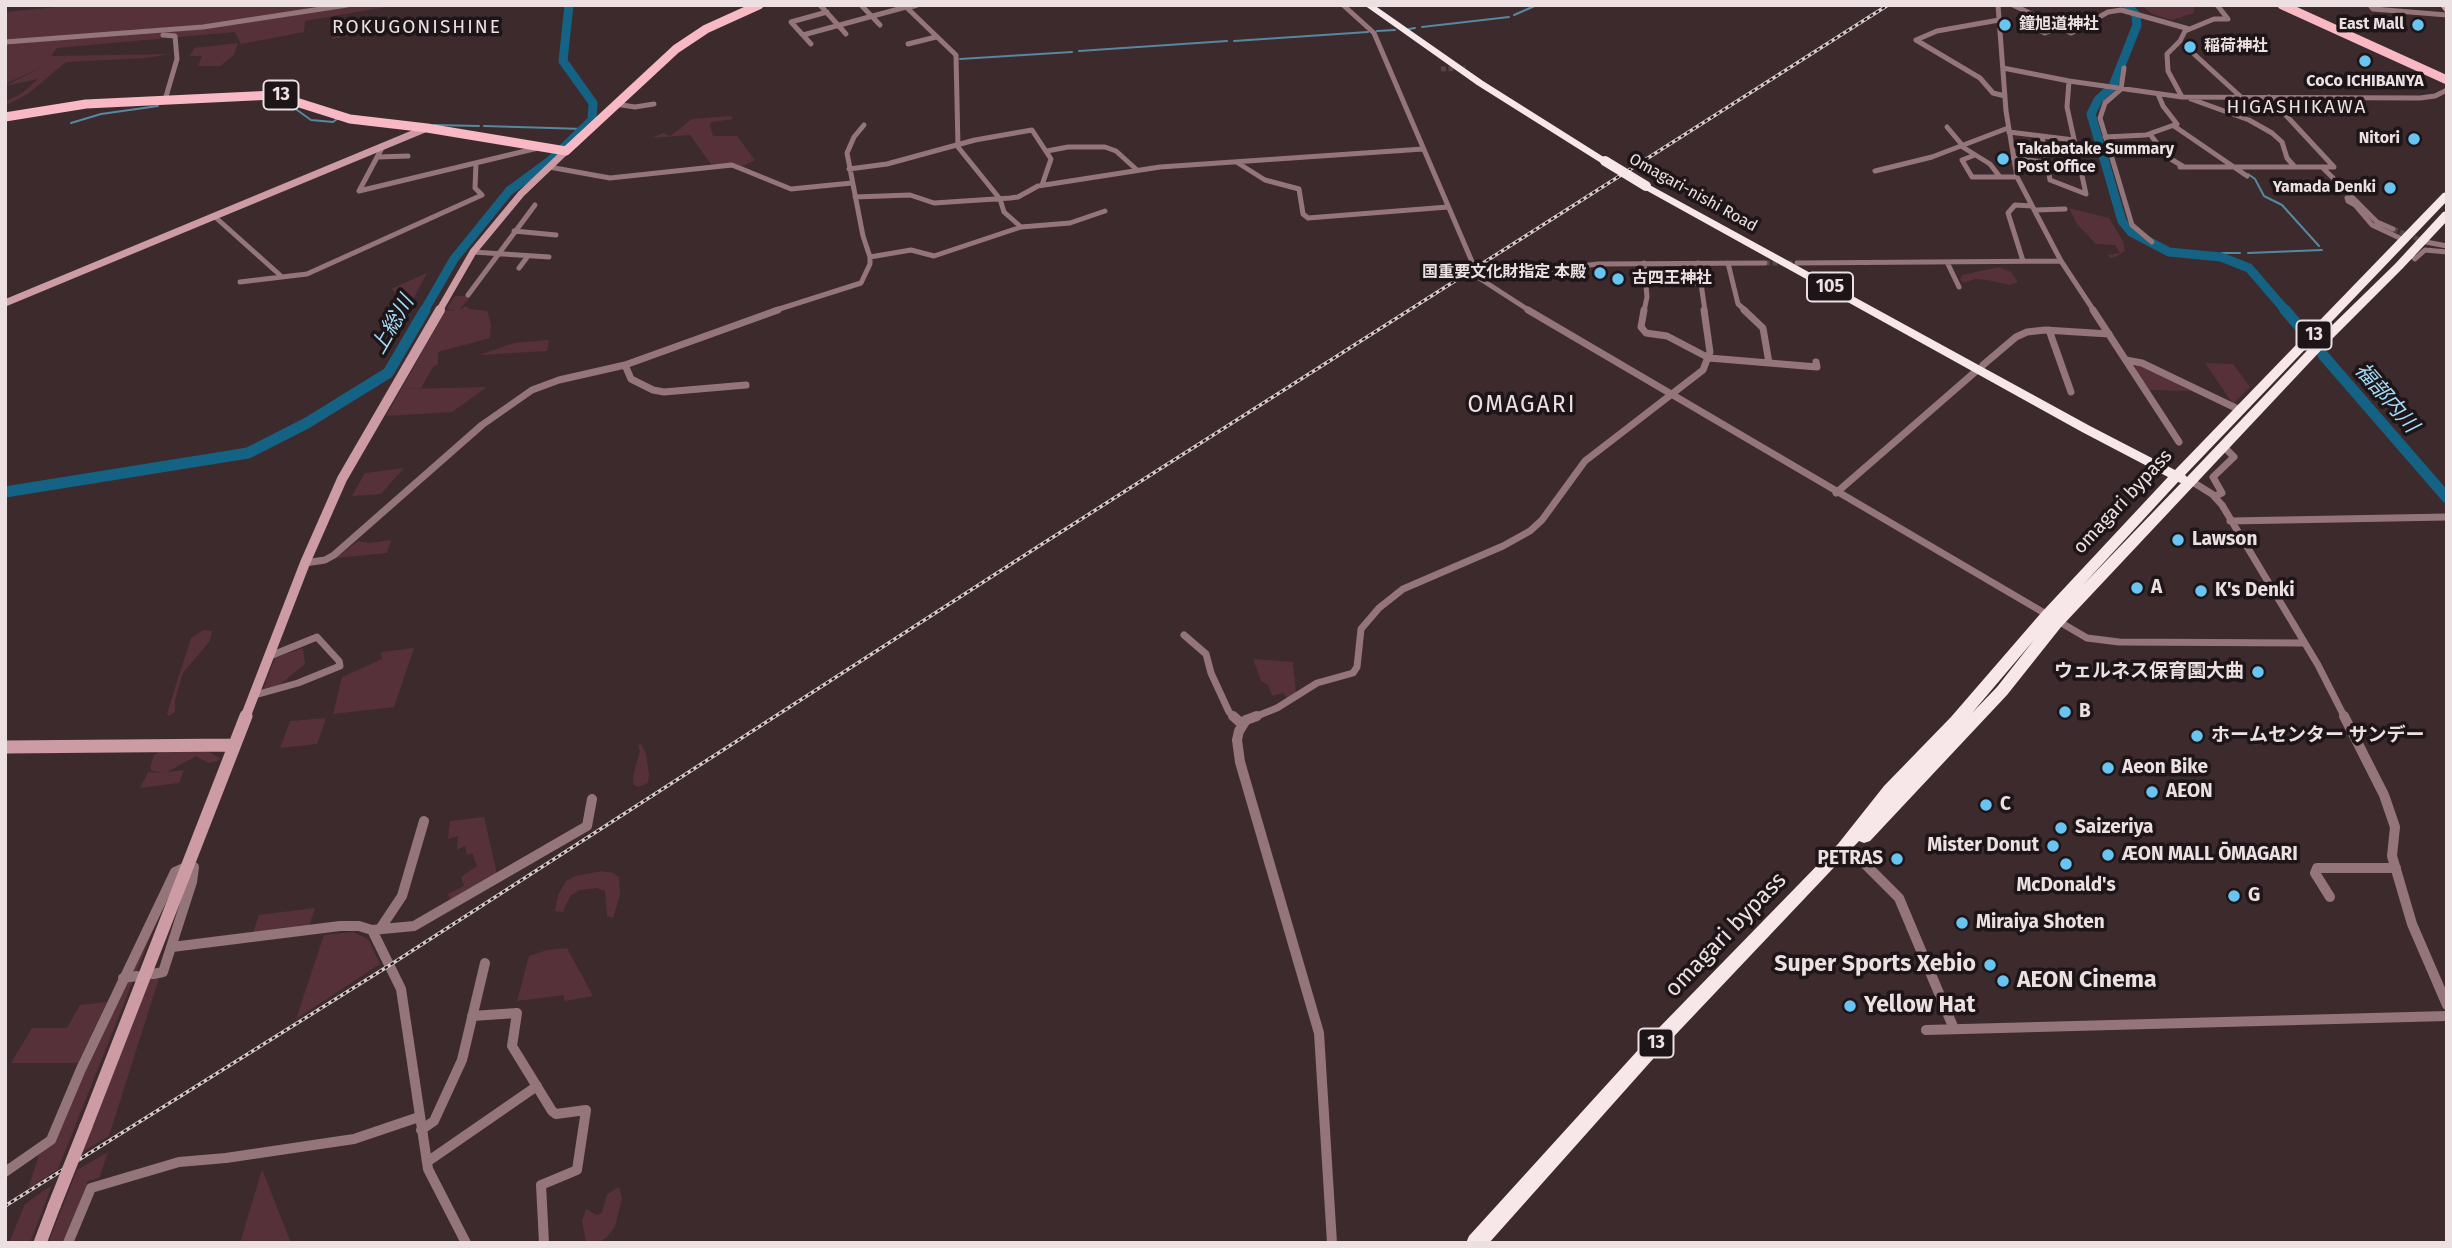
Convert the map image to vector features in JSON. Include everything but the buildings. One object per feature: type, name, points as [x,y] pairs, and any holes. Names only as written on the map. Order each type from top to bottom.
[{"type":"highway","name":"Omagari-nishi Road","points":[[1366,5],[1518,108],[1646,186],[2182,477]]},
{"type":"highway","name":"omagari bypass","points":[[1476,1243],[1655,1044],[1844,849],[1889,791],[2051,620],[2240,410],[2447,195]]},
{"type":"highway","name":"omagari bypass","points":[[2182,477],[2224,447],[2447,214]]},
{"type":"highway","name":"omagari bypass","points":[[1844,849],[1860,840],[1897,803],[2002,691],[2051,620]]},
{"type":"highway","points":[[1975,733],[2003,702],[2002,691]]},
{"type":"main road","points":[[565,151],[666,57],[692,37],[759,5]]},
{"type":"main road","points":[[2282,5],[2447,80]]},
{"type":"main road","name":"13","points":[[5,117],[86,104],[281,95],[350,119],[427,128],[565,151]]},
{"type":"street","points":[[5,42],[141,34],[347,5]]},
{"type":"street","points":[[820,5],[846,34]]},
{"type":"street","points":[[861,5],[880,25]]},
{"type":"street","points":[[803,35],[917,5]]},
{"type":"street","points":[[1343,5],[1374,33],[1479,278],[1530,312],[2051,620],[2087,638],[2119,642],[2304,643]]},
{"type":"street","points":[[1998,5],[2005,96],[2017,177],[2061,261],[2179,442]]},
{"type":"street","points":[[2013,5],[2071,33],[2108,12],[2126,11],[2189,29]]},
{"type":"street","points":[[2217,5],[2228,19],[2214,19],[2189,29],[2166,56],[2168,71],[2184,97],[2249,120],[2272,133],[2282,142],[2287,158],[2294,166]]},
{"type":"street","points":[[2370,5],[2373,9],[2447,15]]},
{"type":"street","points":[[2403,5],[2408,12]]},
{"type":"street","points":[[2420,5],[2426,13]]},
{"type":"street","points":[[906,7],[956,55],[957,144],[1000,199],[1004,212],[1021,227]]},
{"type":"street","points":[[811,44],[791,22],[827,12]]},
{"type":"street","points":[[2039,16],[2025,22],[2045,33],[2061,27]]},
{"type":"street","points":[[1999,20],[1937,31],[1916,40],[1980,78],[1993,93],[2005,96]]},
{"type":"street","points":[[141,34],[175,36],[177,59],[165,100]]},
{"type":"street","points":[[908,44],[936,37]]},
{"type":"street","points":[[2194,54],[2241,97]]},
{"type":"street","points":[[2003,68],[2069,81],[2184,97],[2447,98]]},
{"type":"street","points":[[2124,68],[2119,88],[2101,110],[2100,118],[2132,225],[2152,242]]},
{"type":"street","points":[[2042,136],[2050,180],[2086,194],[2067,107],[2069,81]]},
{"type":"street","points":[[2430,97],[2446,91]]},
{"type":"street","points":[[2105,136],[2150,134],[2174,126],[2177,121],[2162,106],[2158,94]]},
{"type":"street","points":[[2150,134],[2166,156],[2182,167],[2334,167],[2269,97]]},
{"type":"street","points":[[615,104],[635,107],[654,104]]},
{"type":"street","points":[[306,562],[325,560],[334,555],[482,425],[532,390],[559,380],[625,365],[788,306],[861,283],[870,264],[870,257],[849,169],[848,149],[864,125]]},
{"type":"street","points":[[2174,126],[2247,176]]},
{"type":"street","points":[[1947,127],[1962,146],[1990,164],[2000,177]]},
{"type":"street","points":[[5,303],[427,128]]},
{"type":"street","points":[[849,169],[892,163],[957,144],[1032,130],[1052,163],[1042,186]]},
{"type":"street","points":[[1875,171],[1921,160],[2009,130],[2074,140]]},
{"type":"street","points":[[383,146],[359,191],[547,148]]},
{"type":"street","points":[[1047,151],[1068,147],[1105,147],[1116,151],[1137,170]]},
{"type":"street","points":[[855,197],[910,195],[934,203],[1000,199],[1018,197],[1042,186],[1171,165],[1423,149]]},
{"type":"street","points":[[40,1243],[306,562],[342,479],[473,252],[521,194],[565,151]]},
{"type":"street","points":[[1975,155],[1962,162],[1972,177],[2017,177]]},
{"type":"street","points":[[378,157],[408,156]]},
{"type":"street","points":[[2013,158],[2080,167]]},
{"type":"street","points":[[240,282],[307,274],[482,195],[475,184],[476,163]]},
{"type":"street","points":[[1235,163],[1265,180],[1299,189],[1303,214],[1308,218],[1448,207]]},
{"type":"street","points":[[550,167],[610,178],[732,165],[791,189],[852,183]]},
{"type":"street","points":[[2322,167],[2377,222],[2393,229]]},
{"type":"street","points":[[2353,197],[2347,198],[2348,201],[2355,205],[2372,225],[2404,240]]},
{"type":"street","points":[[468,295],[535,205]]},
{"type":"street","points":[[2023,261],[2008,213],[2015,205],[2065,209]]},
{"type":"street","points":[[870,257],[911,250],[936,256],[1021,227],[1070,223],[1105,211]]},
{"type":"street","points":[[214,216],[281,276]]},
{"type":"street","points":[[514,232],[556,234]]},
{"type":"street","points":[[2426,242],[2447,246]]},
{"type":"street","points":[[2410,254],[2415,259],[2425,250],[2447,252]]},
{"type":"street","points":[[473,252],[549,257]]},
{"type":"street","points":[[519,268],[528,256]]},
{"type":"street","points":[[1797,263],[2061,261]]},
{"type":"street","points":[[1947,262],[1959,287]]},
{"type":"street","points":[[1644,263],[1647,297],[1642,329],[1649,334],[1677,341],[1709,358],[1817,367],[1816,362]]},
{"type":"street","points":[[1332,1243],[1319,1033],[1240,762],[1237,740],[1242,724],[1250,717],[1277,708],[1317,683],[1353,673],[1357,667],[1361,630],[1379,608],[1403,589],[1503,546],[1530,531],[1542,520],[1585,461],[1699,374],[1709,358],[1699,263]]},
{"type":"street","points":[[1728,263],[1738,304],[1763,328],[1769,363]]},
{"type":"street","points":[[1479,278],[1581,265],[1765,263]]},
{"type":"street","points":[[1666,281],[1701,284]]},
{"type":"street","points":[[1983,365],[2016,337],[2027,332],[2049,330],[2109,334]]},
{"type":"street","points":[[2049,330],[2071,392]]},
{"type":"street","points":[[2126,360],[2142,363],[2240,410]]},
{"type":"street","points":[[625,365],[631,379],[653,390],[746,385]]},
{"type":"street","points":[[1836,493],[1975,372]]},
{"type":"street","points":[[2215,496],[2222,493],[2213,477],[2234,457],[2224,447]]},
{"type":"street","points":[[2182,477],[2215,496],[2326,679],[2391,810],[2395,827],[2392,856],[2412,924],[2447,1005]]},
{"type":"street","points":[[2230,521],[2447,517]]},
{"type":"street","points":[[1184,635],[1206,654],[1211,673],[1229,712],[1242,724]]},
{"type":"street","points":[[255,695],[298,683],[340,666],[339,661],[317,637],[270,656]]},
{"type":"street","points":[[5,747],[234,745]]},
{"type":"street","points":[[172,947],[340,926],[376,930],[414,926],[587,826],[592,799]]},
{"type":"street","points":[[376,930],[402,896],[424,821]]},
{"type":"street","points":[[1844,849],[1866,865],[1899,898],[1954,1029]]},
{"type":"street","points":[[153,974],[163,972],[172,947],[195,870],[188,866]]},
{"type":"street","points":[[5,1172],[51,1140],[175,872],[188,866]]},
{"type":"street","points":[[2330,897],[2315,873],[2316,868],[2396,868]]},
{"type":"street","points":[[376,930],[401,989],[427,1162],[466,1243]]},
{"type":"street","points":[[421,1130],[434,1121],[462,1059],[485,963]]},
{"type":"street","points":[[124,978],[137,976]]},
{"type":"street","points":[[472,1016],[517,1013],[512,1046],[556,1114],[586,1110],[577,1170],[541,1185],[544,1243]]},
{"type":"street","points":[[1926,1030],[2447,1016]]},
{"type":"street","points":[[427,1162],[537,1086]]},
{"type":"street","points":[[68,1243],[91,1188],[179,1162],[226,1158],[354,1139],[419,1117]]},
{"type":"shaded area","points":[[78,5],[398,5],[305,21],[304,32],[241,44],[235,32],[57,48],[51,56],[172,54],[66,62],[28,94],[5,106],[5,102],[22,93],[38,79],[5,86],[42,67],[5,84],[5,12]]},
{"type":"shaded area","points":[[2141,5],[2200,5],[2194,7],[2194,13],[2172,20],[2152,14]]},
{"type":"shaded area","points":[[391,18],[391,28],[332,39],[333,32]]},
{"type":"shaded area","points":[[238,43],[234,55],[220,66],[198,66],[202,56],[190,56],[194,48]]},
{"type":"shaded area","points":[[731,116],[733,119],[711,122],[710,125],[713,136],[737,136],[755,160],[743,166],[711,164],[690,135],[651,138],[663,133],[670,136],[692,119]]},
{"type":"shaded area","points":[[2069,208],[2109,218],[2123,241],[2125,251],[2110,258],[2108,255],[2120,253],[2115,245],[2096,244],[2077,224]]},
{"type":"shaded area","points":[[1999,267],[2011,272],[2018,282],[2010,285],[1988,280],[1975,279],[1964,283],[1960,280],[1962,275]]},
{"type":"shaded area","points":[[427,273],[410,305],[391,289]]},
{"type":"shaded area","points":[[455,296],[471,296],[459,310],[466,306],[487,311],[491,324],[490,338],[438,352],[438,364],[433,367],[421,388],[405,389],[487,387],[452,412],[386,416],[446,310],[457,311],[447,308]]},
{"type":"shaded area","points":[[549,340],[547,351],[479,355],[514,343]]},
{"type":"shaded area","points":[[2205,363],[2233,364],[2250,387],[2233,404]]},
{"type":"shaded area","points":[[2136,365],[2191,391],[2149,390],[2135,368]]},
{"type":"shaded area","points":[[404,468],[381,494],[352,496],[365,473]]},
{"type":"shaded area","points":[[391,540],[387,553],[336,558],[358,541],[370,543]]},
{"type":"shaded area","points":[[203,630],[212,631],[210,641],[183,673],[175,700],[175,712],[169,716],[167,713],[191,638]]},
{"type":"shaded area","points":[[303,648],[305,664],[279,685],[263,689],[275,658]]},
{"type":"shaded area","points":[[414,648],[394,707],[333,714],[342,677],[382,659],[381,652]]},
{"type":"shaded area","points":[[1253,659],[1293,662],[1296,693],[1287,699],[1284,693],[1272,696],[1268,685],[1261,681]]},
{"type":"shaded area","points":[[326,718],[317,744],[280,748],[290,721]]},
{"type":"shaded area","points":[[641,744],[646,753],[649,775],[648,783],[638,787],[633,784],[640,751],[638,745]]},
{"type":"shaded area","points":[[205,750],[220,758],[218,761],[208,763],[196,756],[167,772],[184,770],[179,783],[140,788],[148,772],[165,773],[152,771],[150,768],[154,755],[159,752]]},
{"type":"shaded area","points":[[484,817],[497,874],[451,902],[448,894],[464,886],[461,877],[477,866],[472,853],[467,855],[465,846],[457,850],[458,836],[448,839],[450,821]]},
{"type":"shaded area","points":[[602,871],[619,877],[620,895],[613,918],[607,916],[605,891],[597,888],[580,890],[570,896],[563,912],[555,911],[558,895],[566,881],[575,876]]},
{"type":"shaded area","points":[[168,893],[58,1169],[28,1189],[39,1155],[51,1144],[81,1073]]},
{"type":"shaded area","points":[[315,908],[309,926],[253,933],[259,915]]},
{"type":"shaded area","points":[[353,932],[368,939],[380,964],[296,1019],[324,935]]},
{"type":"shaded area","points":[[567,948],[593,996],[564,1001],[564,995],[517,1001],[529,956],[547,950]]},
{"type":"shaded area","points":[[160,975],[109,1136],[82,1152],[149,976]]},
{"type":"shaded area","points":[[107,1002],[78,1063],[11,1063],[32,1028],[67,1028],[80,1005]]},
{"type":"shaded area","points":[[108,1152],[99,1178],[88,1181],[64,1243],[48,1243],[77,1170]]},
{"type":"shaded area","points":[[262,1169],[291,1243],[240,1243]]},
{"type":"shaded area","points":[[52,1185],[30,1243],[9,1243],[25,1204]]},
{"type":"shaded area","points":[[619,1187],[622,1198],[615,1227],[606,1238],[597,1243],[586,1243],[582,1221],[586,1209],[597,1215],[602,1213],[607,1194]]},
{"type":"waterway","name":"上総川","points":[[424,311],[454,259],[509,191],[550,161],[592,120],[593,103],[563,61],[569,5]]},
{"type":"waterway","points":[[1514,15],[1537,5]]},
{"type":"waterway","name":"福部内川","points":[[2127,5],[2136,15],[2137,25],[2113,86],[2098,100],[2091,114],[2122,221],[2131,232],[2169,252],[2221,257],[2249,268],[2286,311]]},
{"type":"waterway","points":[[1422,27],[1509,17]]},
{"type":"waterway","points":[[1409,29],[1415,28]]},
{"type":"waterway","points":[[1377,31],[1395,30]]},
{"type":"waterway","points":[[1234,41],[1368,32]]},
{"type":"waterway","points":[[1079,51],[1227,41]]},
{"type":"waterway","points":[[960,59],[1072,52]]},
{"type":"waterway","points":[[290,105],[311,120],[333,122],[337,119]]},
{"type":"waterway","points":[[71,123],[101,114],[158,106]]},
{"type":"waterway","points":[[434,125],[479,126]]},
{"type":"waterway","points":[[484,126],[584,129]]},
{"type":"waterway","points":[[2248,174],[2255,179],[2264,196],[2282,205],[2319,246]]},
{"type":"waterway","points":[[2248,253],[2322,250]]},
{"type":"waterway","points":[[2221,257],[2222,253],[2240,253]]},
{"type":"waterway","name":"上総川","points":[[5,492],[248,453],[307,423],[388,373],[425,310]]},
{"type":"waterway","name":"福部内川","points":[[2285,310],[2303,331]]},
{"type":"waterway","name":"福部内川","points":[[2323,355],[2447,498]]},
{"type":"tunnel","points":[[1441,69],[1465,68]]},
{"type":"tunnel","points":[[2393,229],[2425,242]]},
{"type":"tunnel","points":[[1765,263],[1797,263]]},
{"type":"railway","points":[[5,1206],[390,965],[1039,546],[1888,5]]},
{"type":"place","name":"鐘旭道神社","points":[[2005,25]]},
{"type":"place","name":"East Mall","points":[[2418,25]]},
{"type":"place","name":"稲荷神社","points":[[2190,47]]},
{"type":"place","name":"CoCo ICHIBANYA","points":[[2365,61]]},
{"type":"place","name":"Nitori","points":[[2414,139]]},
{"type":"place","name":"Takabatake Summary Post Office","points":[[2003,159]]},
{"type":"place","name":"Yamada Denki","points":[[2390,188]]},
{"type":"place","name":"国重要文化財指定 本殿","points":[[1600,273]]},
{"type":"place","name":"古四王神社","points":[[1618,279]]},
{"type":"place","name":"Lawson","points":[[2178,540]]},
{"type":"place","name":"A","points":[[2137,588]]},
{"type":"place","name":"K's Denki","points":[[2201,591]]},
{"type":"place","name":"ウェルネス保育園大曲","points":[[2258,672]]},
{"type":"place","name":"B","points":[[2065,712]]},
{"type":"place","name":"ホームセンター サンデー","points":[[2197,736]]},
{"type":"place","name":"Aeon Bike","points":[[2108,768]]},
{"type":"place","name":"AEON","points":[[2152,792]]},
{"type":"place","name":"C","points":[[1986,805]]},
{"type":"place","name":"Saizeriya","points":[[2061,828]]},
{"type":"place","name":"Mister Donut","points":[[2053,846]]},
{"type":"place","name":"ÆON MALL ŌMAGARI","points":[[2108,855]]},
{"type":"place","name":"PETRAS","points":[[1897,859]]},
{"type":"place","name":"McDonald's","points":[[2066,864]]},
{"type":"place","name":"G","points":[[2234,896]]},
{"type":"place","name":"Miraiya Shoten","points":[[1962,923]]},
{"type":"place","name":"Super Sports Xebio","points":[[1990,965]]},
{"type":"place","name":"AEON Cinema","points":[[2003,981]]},
{"type":"place","name":"Yellow Hat","points":[[1850,1006]]},
{"type":"district","name":"ROKUGONISHINE","points":[[417,28]]},
{"type":"district","name":"HIGASHIKAWA","points":[[2297,108]]},
{"type":"district","name":"OMAGARI","points":[[1522,406]]}]
